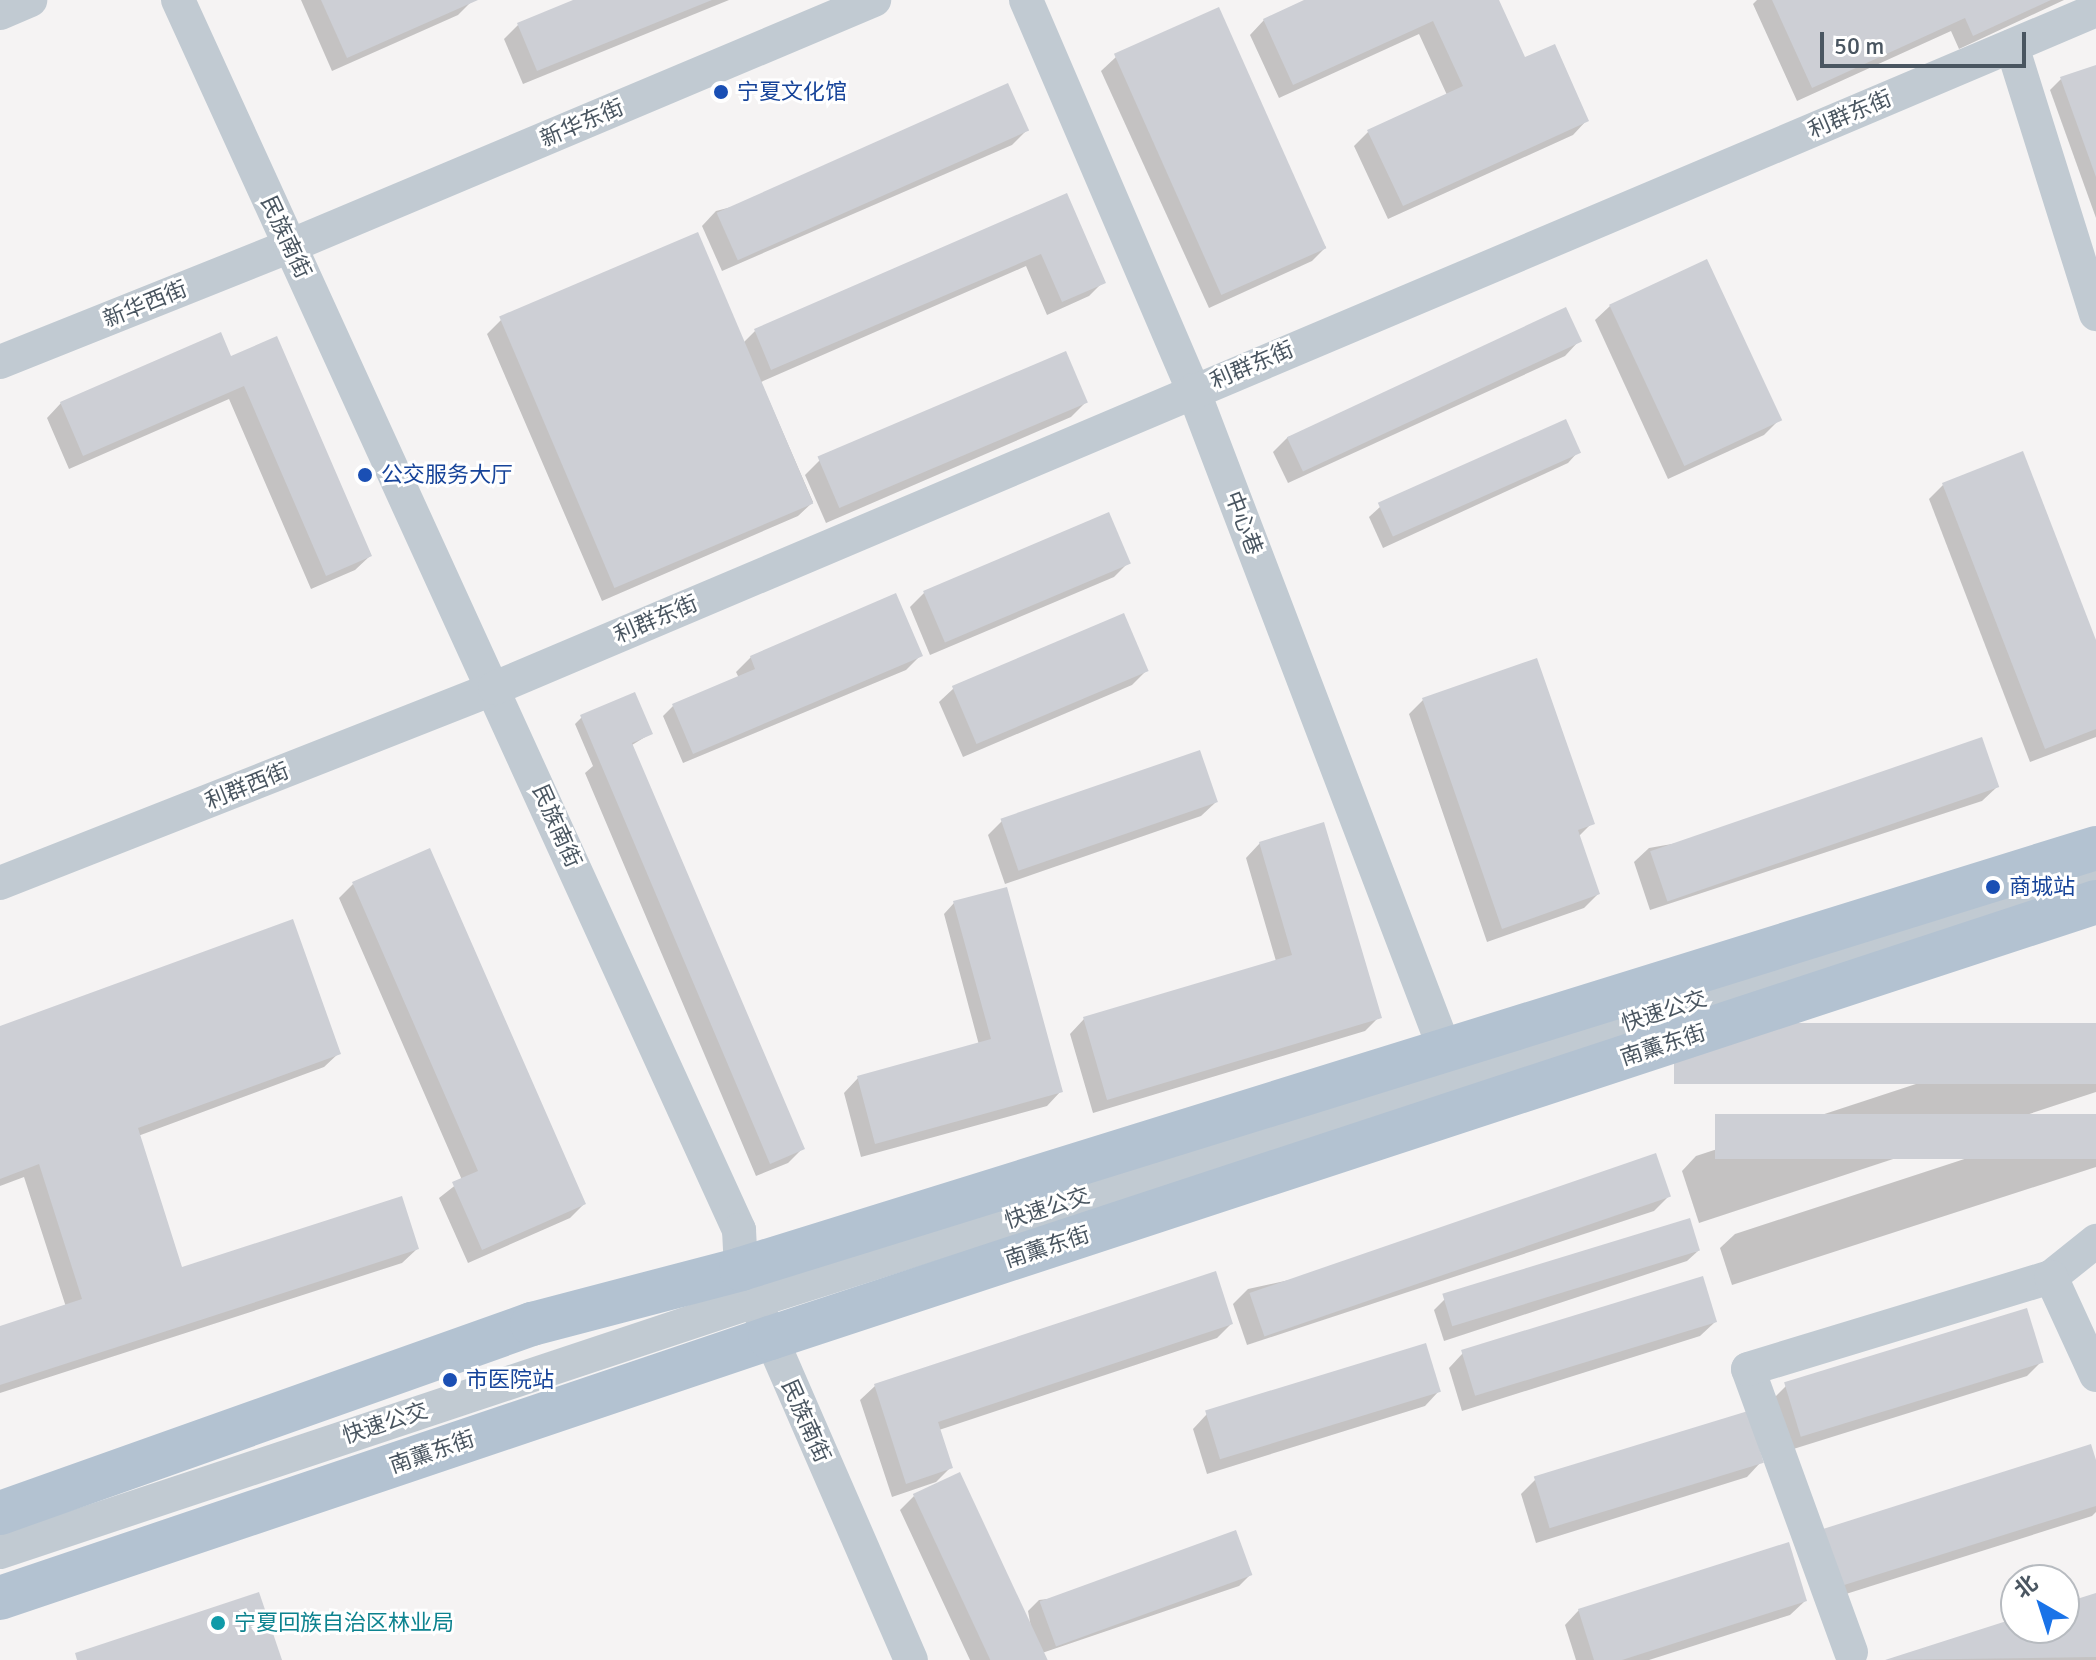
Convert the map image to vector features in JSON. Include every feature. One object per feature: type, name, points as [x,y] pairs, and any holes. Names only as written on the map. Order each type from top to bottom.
[{"type":"main road","name":"南薰东街","points":[[0,1598],[755,1303],[1446,1053],[2096,848]]},
{"type":"main road","name":"南薰东街","points":[[0,1513],[532,1324],[755,1303],[2096,902]]},
{"type":"street","points":[[0,13],[30,0]]},
{"type":"street","name":"民族南街","points":[[178,0],[495,688],[739,1230],[755,1303],[911,1660]]},
{"type":"street","name":"新华东街","points":[[290,246],[874,0]]},
{"type":"street","name":"中心巷","points":[[1026,0],[1193,390],[1446,1053]]},
{"type":"street","name":"利群东街","points":[[495,688],[2096,10]]},
{"type":"street","points":[[2012,46],[2096,314]]},
{"type":"street","name":"新华西街","points":[[0,362],[290,246]]},
{"type":"street","name":"利群西街","points":[[0,883],[495,688]]},
{"type":"street","name":"快速公交","points":[[0,1552],[755,1303],[2096,872]]},
{"type":"street","points":[[1851,1652],[1748,1369],[2051,1277],[2096,1241]]},
{"type":"street","points":[[2051,1277],[2096,1375]]},
{"type":"building","points":[[321,0],[478,0],[347,58]]},
{"type":"building","points":[[573,0],[712,0],[537,71],[517,23]]},
{"type":"building","points":[[1304,0],[1499,0],[1525,57],[1555,44],[1589,121],[1403,206],[1367,130],[1463,86],[1433,21],[1293,85],[1263,19]]},
{"type":"building","points":[[1772,0],[2051,0],[1973,36],[1965,18],[1812,88]]},
{"type":"building","points":[[1219,7],[1326,248],[1221,295],[1114,54]]},
{"type":"building","points":[[2096,65],[2096,177],[2060,77]]},
{"type":"building","points":[[1008,83],[1029,131],[738,260],[717,213]]},
{"type":"building","points":[[1067,193],[1106,283],[1062,302],[1041,254],[771,370],[754,329]]},
{"type":"building","points":[[698,232],[813,504],[614,588],[499,316]]},
{"type":"building","points":[[1707,259],[1782,420],[1684,466],[1609,305]]},
{"type":"building","points":[[1566,307],[1582,341],[1303,472],[1287,437]]},
{"type":"building","points":[[221,332],[231,356],[277,336],[372,556],[326,576],[244,386],[83,456],[60,402]]},
{"type":"building","points":[[1066,351],[1088,403],[839,508],[817,456]]},
{"type":"building","points":[[1566,419],[1581,453],[1393,537],[1378,503]]},
{"type":"building","points":[[2023,451],[2096,640],[2096,729],[2045,749],[1942,483]]},
{"type":"building","points":[[1109,512],[1131,564],[945,642],[923,591]]},
{"type":"building","points":[[896,593],[923,656],[693,754],[672,704],[755,669],[750,656]]},
{"type":"building","points":[[1124,613],[1149,671],[976,744],[952,686]]},
{"type":"building","points":[[1537,658],[1595,824],[1578,830],[1600,894],[1502,929],[1422,698]]},
{"type":"building","points":[[635,692],[653,734],[632,743],[805,1149],[770,1164],[580,715]]},
{"type":"building","points":[[1982,737],[1999,787],[1667,901],[1650,851]]},
{"type":"building","points":[[1200,750],[1218,802],[1018,871],[1000,819]]},
{"type":"building","points":[[1324,822],[1382,1018],[1107,1100],[1083,1017],[1292,955],[1259,842]]},
{"type":"building","points":[[430,848],[586,1204],[482,1250],[452,1182],[478,1171],[352,882]]},
{"type":"building","points":[[1007,887],[1063,1092],[875,1144],[857,1076],[991,1039],[953,901]]},
{"type":"building","points":[[293,919],[341,1054],[138,1128],[182,1267],[402,1196],[419,1249],[0,1385],[0,1326],[82,1299],[39,1164],[0,1179],[0,1026]]},
{"type":"building","points":[[1674,1023],[2096,1023],[2096,1084],[1674,1084]]},
{"type":"building","points":[[1715,1114],[2096,1114],[2096,1159],[1715,1159]]},
{"type":"building","points":[[1656,1153],[1671,1196],[1264,1336],[1249,1293]]},
{"type":"building","points":[[1690,1218],[1700,1251],[1452,1326],[1442,1294]]},
{"type":"building","points":[[1216,1271],[1233,1324],[938,1422],[953,1468],[906,1484],[874,1384]]},
{"type":"building","points":[[1703,1276],[1717,1322],[1475,1396],[1461,1350]]},
{"type":"building","points":[[2027,1308],[2044,1363],[1801,1437],[1784,1382]]},
{"type":"building","points":[[1426,1343],[1441,1392],[1220,1459],[1205,1411]]},
{"type":"building","points":[[1748,1411],[1764,1463],[1550,1528],[1534,1476]]},
{"type":"building","points":[[2091,1444],[2096,1460],[2096,1506],[1841,1586],[1823,1529]]},
{"type":"building","points":[[960,1472],[1048,1660],[990,1660],[913,1494]]},
{"type":"building","points":[[1236,1530],[1252,1575],[1056,1647],[1040,1601]]},
{"type":"building","points":[[1789,1542],[1807,1601],[1622,1660],[1594,1660],[1578,1609]]},
{"type":"building","name":"宁夏回族自治区林业局","points":[[259,1592],[282,1660],[77,1660],[75,1653]]},
{"type":"building","points":[[2096,1593],[2096,1657],[1885,1660],[2000,1623],[2000,1644],[2080,1644],[2080,1598]]},
{"type":"place","name":"宁夏文化馆","points":[[721,92]]},
{"type":"place","name":"公交服务大厅","points":[[365,475]]},
{"type":"place","name":"商城站","points":[[1993,887]]},
{"type":"place","name":"市医院站","points":[[450,1380]]},
{"type":"place","name":"宁夏回族自治区林业局","points":[[218,1623]]}]
